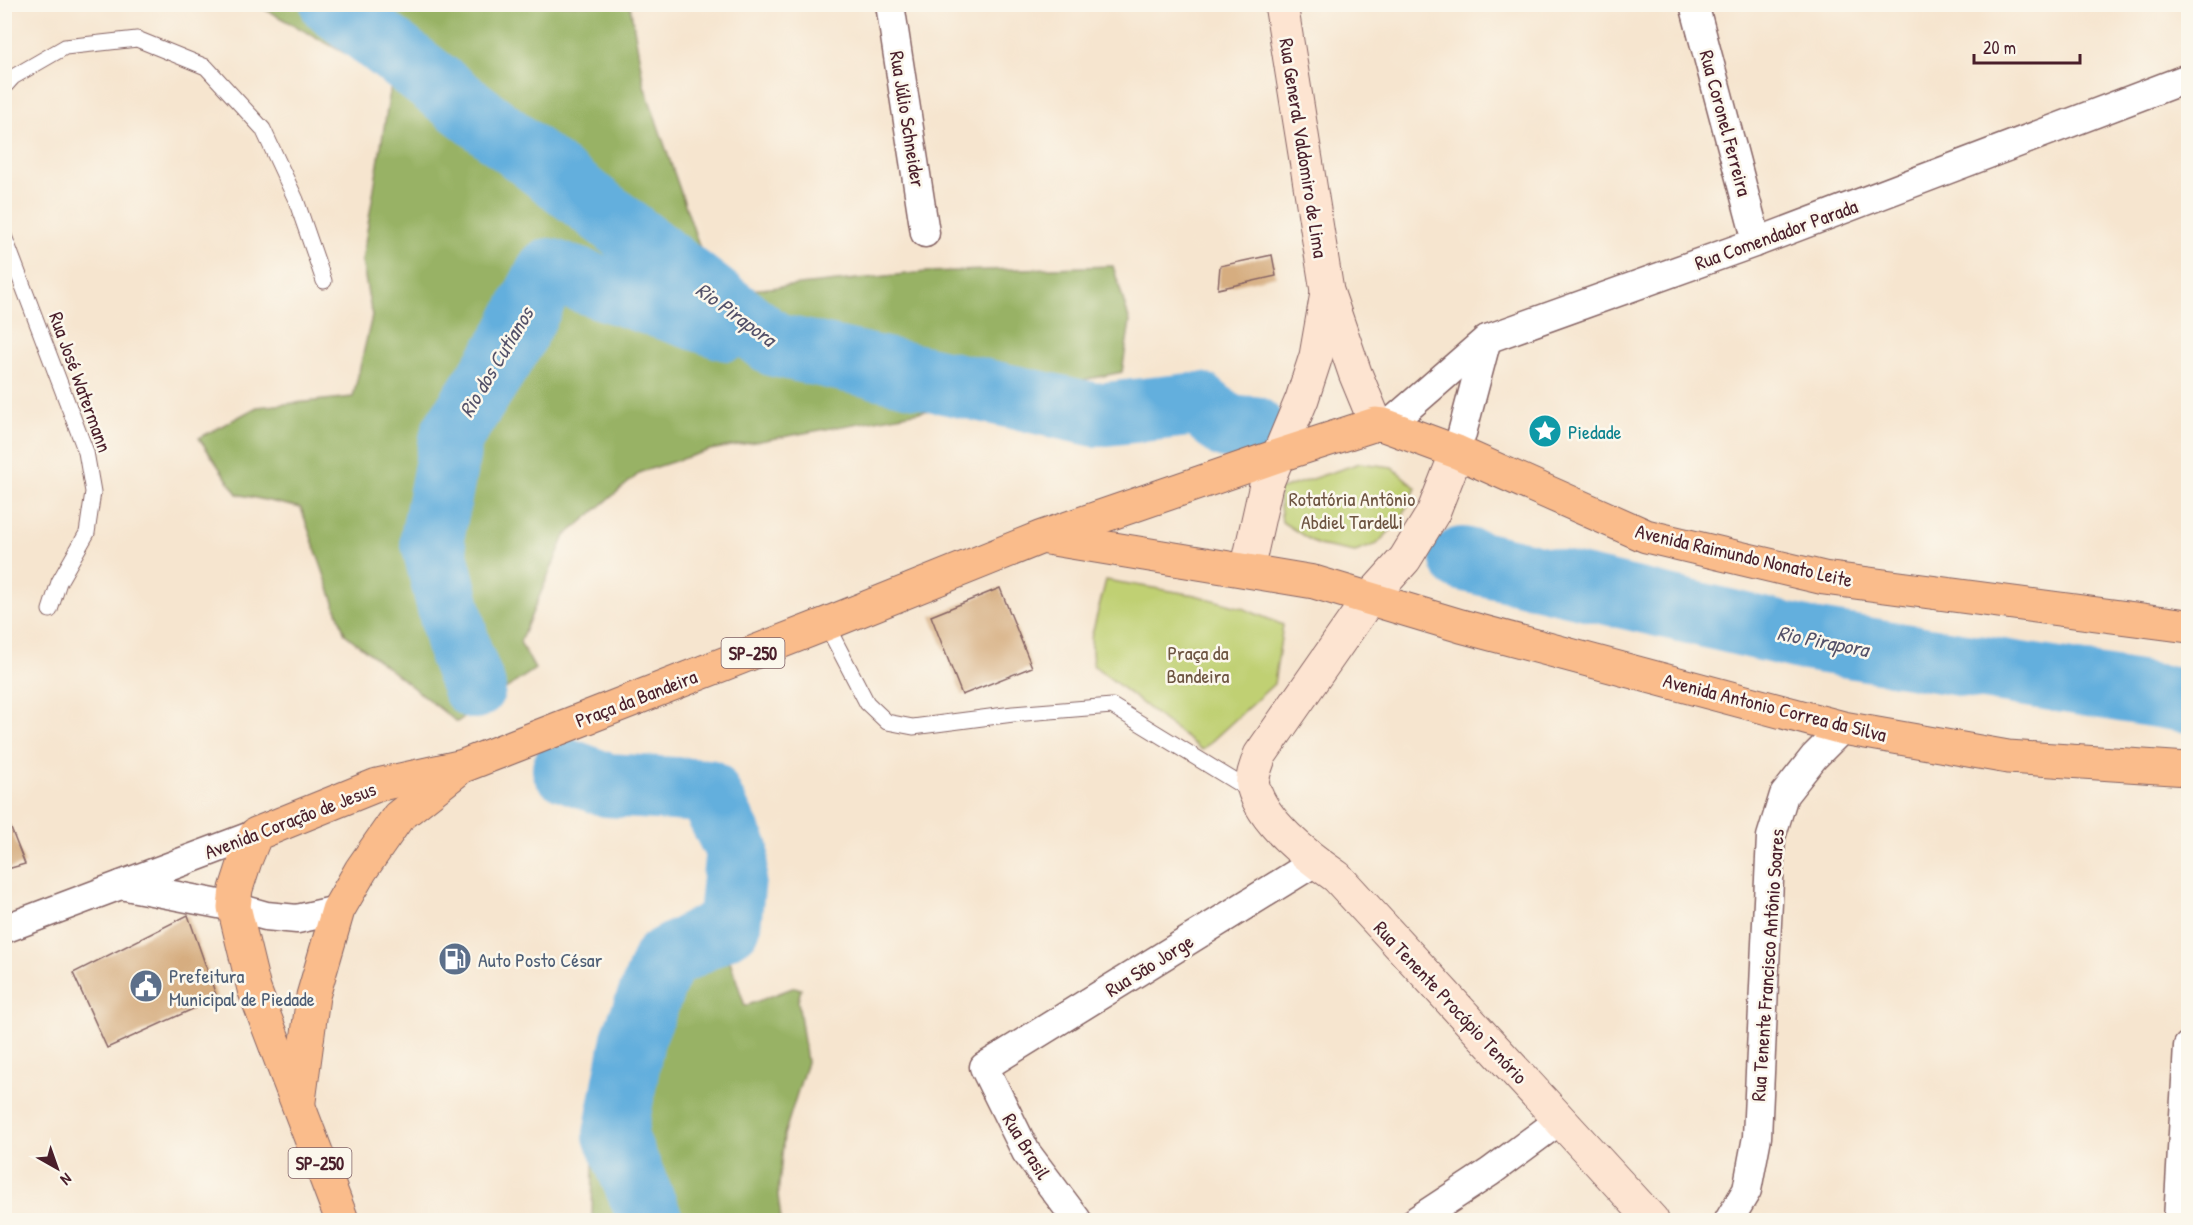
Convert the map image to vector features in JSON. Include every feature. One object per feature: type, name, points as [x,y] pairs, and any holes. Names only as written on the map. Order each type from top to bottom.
[{"type":"main road","name":"Rua General Valdomiro de Lima","points":[[1281,4],[1328,291],[1355,373],[1381,425]]},
{"type":"main road","name":"Rua General Valdomiro de Lima","points":[[1247,570],[1263,495],[1302,399],[1316,356],[1328,291]]},
{"type":"main road","name":"Avenida Raimundo Nonato Leite","points":[[1381,425],[1457,452],[1646,536],[1813,576],[2188,626]]},
{"type":"main road","name":"Praça da Bandeira","points":[[463,766],[1042,537],[1277,456],[1381,425]]},
{"type":"main road","points":[[1255,790],[1260,755],[1370,599],[1405,559],[1433,513],[1457,452]]},
{"type":"main road","points":[[1042,537],[1314,582],[1370,599]]},
{"type":"main road","name":"Avenida Antonio Correa da Silva","points":[[1370,599],[1843,728],[2008,757],[2188,769]]},
{"type":"main road","name":"Avenida Coração de Jesus","points":[[256,834],[377,785],[463,766]]},
{"type":"main road","name":"SP-250","points":[[298,1106],[313,996],[338,910],[361,870],[398,818],[463,766]]},
{"type":"main road","name":"Rua Tenente Procópio Tenório","points":[[1255,790],[1265,814],[1315,862],[1337,877],[1652,1221]]},
{"type":"main road","name":"SP-250","points":[[256,834],[244,861],[236,889],[234,907],[254,989],[342,1221]]},
{"type":"street","name":"Rua Júlio Schneider","points":[[890,4],[925,232]]},
{"type":"street","name":"Rua Coronel Ferreira","points":[[1694,4],[1757,242]]},
{"type":"street","name":"Rua Comendador Parada","points":[[1381,425],[1487,339],[1757,242],[2188,78]]},
{"type":"street","points":[[1457,452],[1487,339]]},
{"type":"street","name":"Rua Tenente Francisco Antônio Soares","points":[[1729,1221],[1747,1190],[1757,1137],[1771,837],[1784,795],[1814,757],[1843,728]]},
{"type":"street","name":"Avenida Coração de Jesus","points":[[4,929],[256,834]]},
{"type":"street","name":"Rua São Jorge","points":[[984,1068],[1315,862]]},
{"type":"street","points":[[121,885],[234,907],[266,916],[297,919],[338,910]]},
{"type":"street","points":[[2178,1221],[2188,1046]]},
{"type":"street","name":"Rua Brasil","points":[[984,1068],[1026,1152],[1077,1221]]},
{"type":"street","points":[[1418,1221],[1490,1172],[1560,1120]]},
{"type":"lane","points":[[4,87],[13,77],[65,47],[137,39],[207,66],[263,129],[296,200],[324,281]]},
{"type":"lane","name":"Rua José Watermann","points":[[4,237],[86,452],[93,492],[87,533],[59,582],[50,610]]},
{"type":"lane","points":[[826,624],[867,703],[887,722],[913,727],[1013,714],[1112,706],[1255,790]]},
{"type":"green space","points":[[257,5],[630,5],[644,85],[712,283],[740,291],[926,272],[1113,266],[1130,322],[1122,372],[980,401],[710,450],[641,472],[565,536],[520,642],[535,669],[457,722],[345,634],[301,508],[237,494],[199,438],[257,407],[353,397],[372,316],[362,261],[392,79]]},
{"type":"green space","name":"Rotatória Antônio Abdiel Tardelli","points":[[1360,463],[1392,467],[1416,488],[1401,519],[1377,544],[1355,552],[1318,545],[1282,522],[1278,490]]},
{"type":"green space","name":"Praça da Bandeira","points":[[1106,580],[1195,595],[1242,608],[1283,625],[1274,684],[1202,750],[1093,665],[1091,638]]},
{"type":"green space","points":[[695,925],[725,946],[745,1006],[795,987],[801,989],[798,1001],[807,1062],[784,1135],[778,1195],[781,1220],[592,1220],[593,1154],[621,1082],[643,988],[672,933]]},
{"type":"building","points":[[1272,255],[1276,276],[1218,289],[1220,266]]},
{"type":"building","points":[[1000,588],[1032,667],[962,695],[931,616]]},
{"type":"building","points":[[4,811],[25,864],[4,870]]},
{"type":"building","name":"Prefeitura Municipal de Piedade","points":[[188,915],[217,998],[107,1048],[73,973]]},
{"type":"waterway","name":"Rio Pirapora","points":[[332,4],[775,345],[1096,415],[1199,404],[1227,427],[1253,428]]},
{"type":"waterway","name":"Rio dos Cutianos","points":[[474,687],[460,652],[432,539],[452,435],[513,340],[549,270],[727,329]]},
{"type":"waterway","name":"Rio Pirapora","points":[[1462,559],[1805,639],[2188,701]]},
{"type":"waterway","name":"Rio dos Cutianos","points":[[564,769],[607,785],[707,791],[737,850],[729,925],[664,960],[633,1039],[615,1135],[651,1220]]},
{"type":"place","name":"Piedade","points":[[1545,431]]},
{"type":"place","name":"Auto Posto César","points":[[455,959]]},
{"type":"place","name":"Prefeitura Municipal de Piedade","points":[[146,986]]}]
